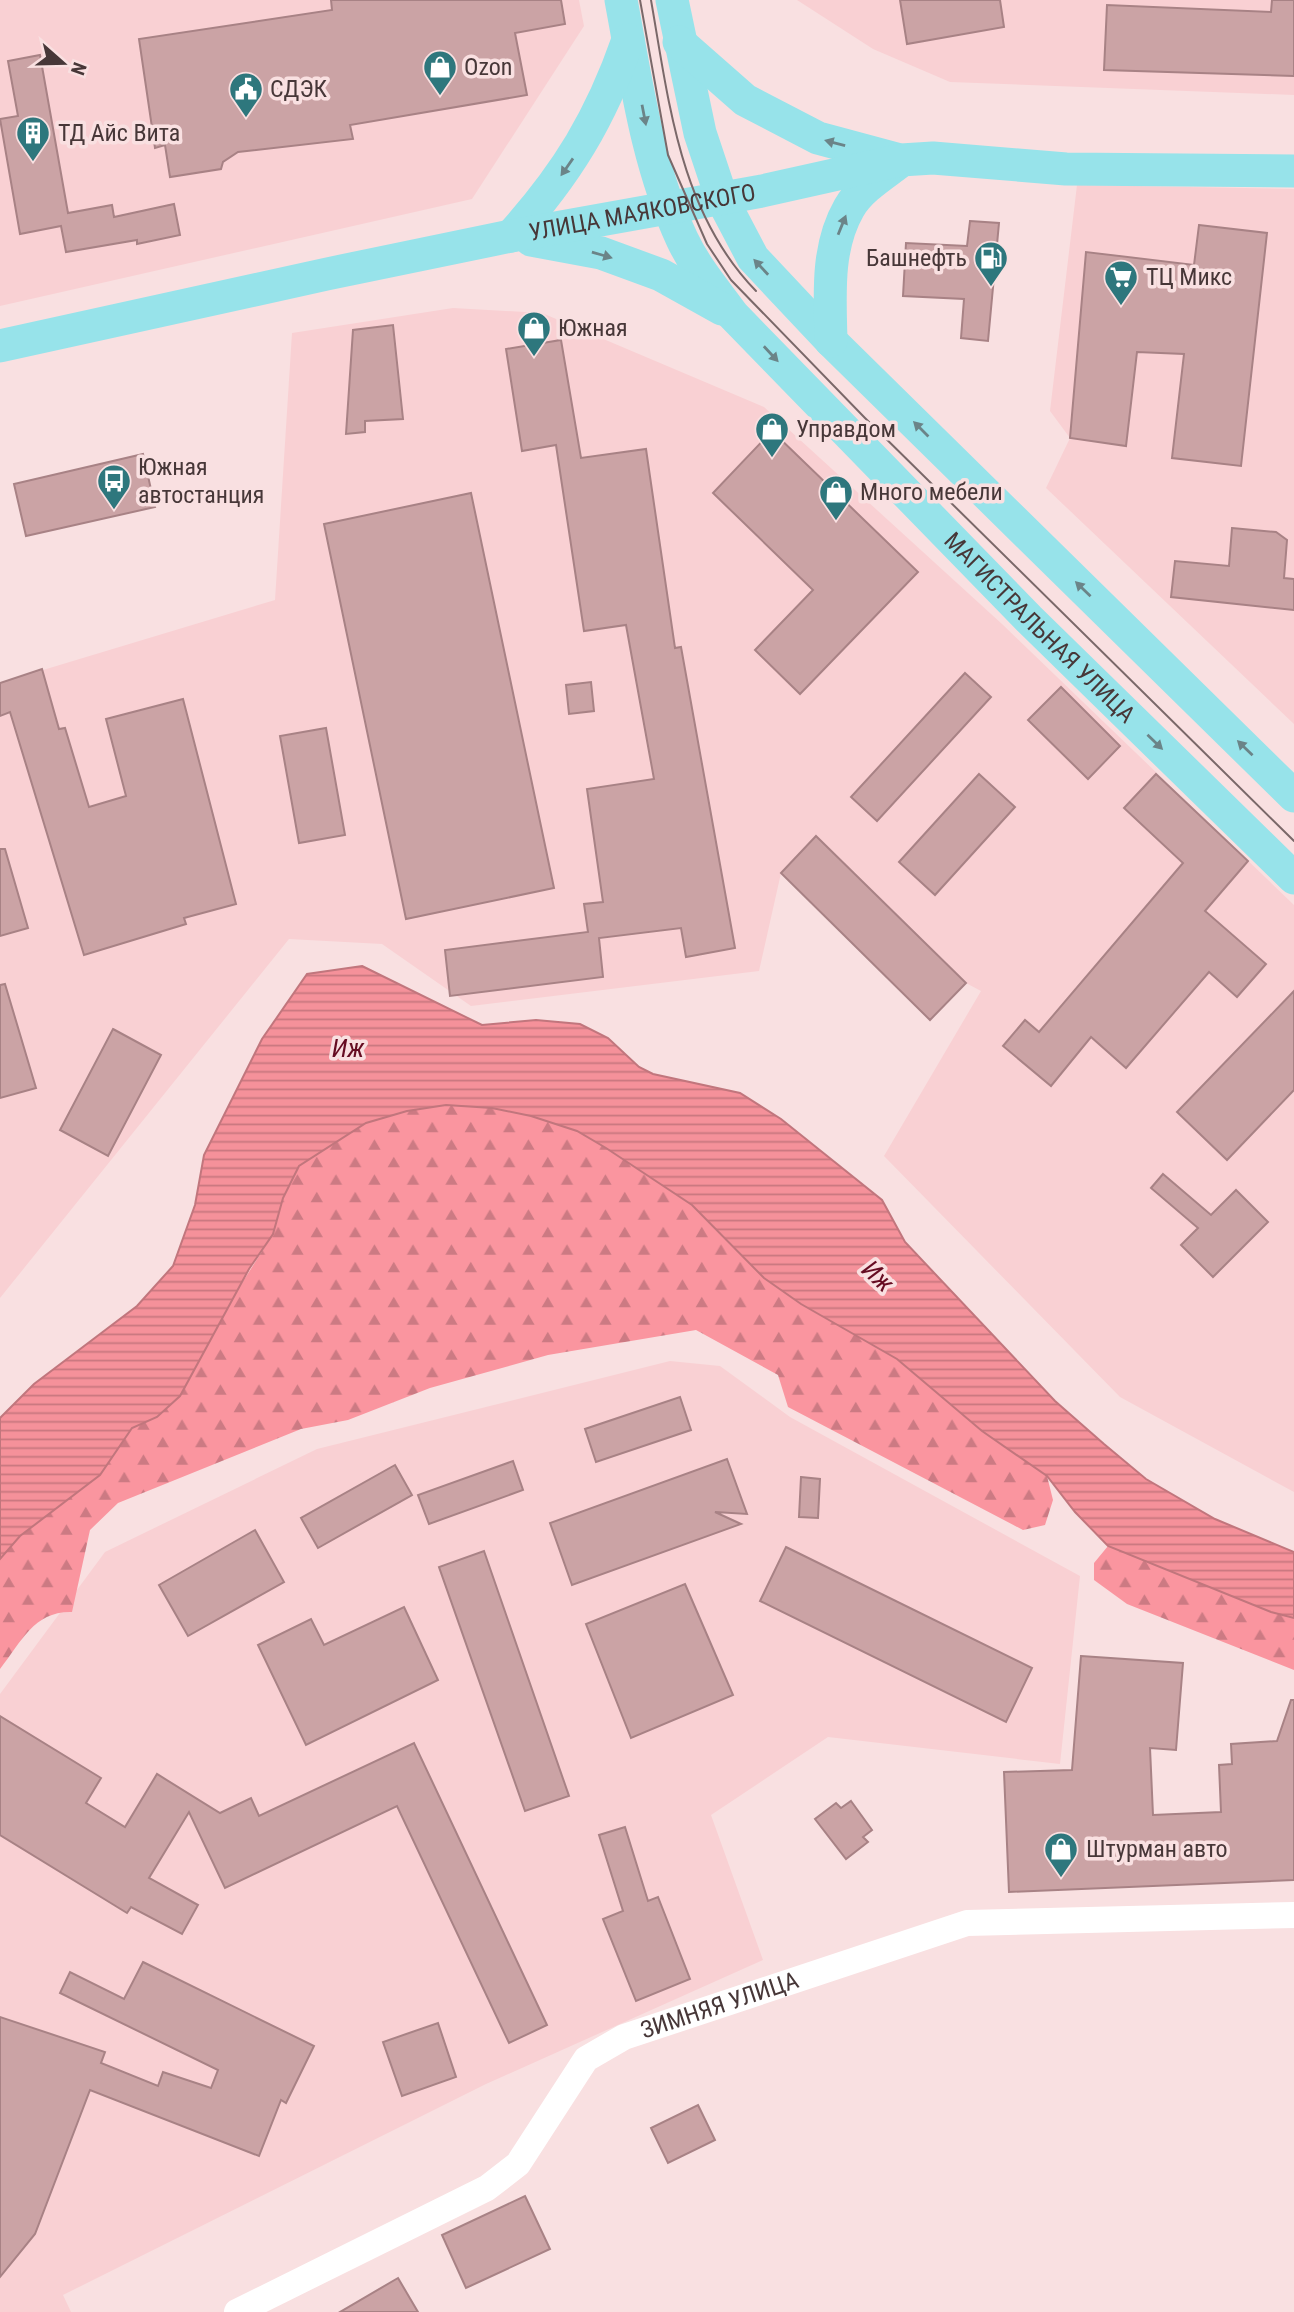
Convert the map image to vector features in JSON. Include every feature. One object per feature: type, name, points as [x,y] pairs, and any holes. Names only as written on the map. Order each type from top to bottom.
[{"type":"main road","name":"МАГИСТРАЛЬНАЯ УЛИЦА","points":[[621,0],[653,162],[682,240],[700,271],[733,314],[1020,610],[1294,878]]},
{"type":"main road","points":[[671,0],[700,133],[722,198],[753,258],[831,341],[1294,796]]},
{"type":"main road","points":[[511,236],[549,194],[581,147],[611,89],[628,40]]},
{"type":"main road","points":[[679,42],[745,100],[818,138],[901,160]]},
{"type":"main road","name":"УЛИЦА МАЯКОВСКОГО","points":[[0,346],[201,300],[511,236],[722,198],[901,160],[933,158],[1066,169],[1294,172]]},
{"type":"main road","points":[[831,341],[830,277],[836,238],[849,206],[901,160]]},
{"type":"main road","points":[[511,236],[613,257],[661,275],[733,314]]},
{"type":"street","name":"ЗИМНЯЯ УЛИЦА","points":[[237,2312],[487,2188],[518,2164],[586,2059],[625,2037],[967,1923],[1294,1915]]},
{"type":"shaded area","points":[[0,0],[579,0],[584,26],[472,199],[0,306]]},
{"type":"shaded area","points":[[797,0],[1294,0],[1294,95],[950,82],[873,49]]},
{"type":"shaded area","points":[[1077,185],[1294,189],[1294,724],[1046,488],[1070,438],[1050,411]]},
{"type":"shaded area","points":[[453,308],[542,313],[764,407],[1002,624],[1294,905],[1294,1492],[1120,1397],[884,1156],[981,991],[966,983],[930,1020],[781,873],[759,971],[471,1006],[382,944],[289,939],[0,1298],[0,683],[275,600],[292,333]]},
{"type":"shaded area","points":[[670,1361],[720,1366],[790,1417],[1080,1576],[1060,1764],[828,1737],[711,1815],[763,1960],[486,2084],[63,2295],[71,2312],[0,2312],[0,1694],[105,1552],[317,1449]]},
{"type":"green space","points":[[446,1105],[492,1108],[531,1116],[577,1131],[692,1205],[764,1278],[801,1304],[897,1359],[982,1431],[1047,1476],[1053,1500],[1045,1525],[1023,1530],[788,1407],[778,1375],[696,1330],[548,1355],[430,1388],[348,1420],[301,1429],[118,1503],[90,1530],[72,1612],[59,1613],[38,1622],[22,1638],[0,1669],[0,1559],[20,1536],[100,1475],[132,1428],[157,1417],[273,1234],[283,1198],[299,1166],[366,1123],[407,1111]]},
{"type":"green space","points":[[1108,1546],[1271,1612],[1294,1618],[1294,1670],[1127,1604],[1094,1580],[1094,1563]]},
{"type":"water","name":"Иж","points":[[362,966],[482,1025],[536,1020],[580,1024],[608,1038],[639,1067],[653,1074],[740,1093],[781,1119],[882,1200],[905,1242],[1055,1401],[1104,1444],[1146,1479],[1215,1519],[1294,1552],[1294,1618],[1271,1612],[1108,1546],[1075,1512],[1047,1476],[982,1431],[897,1359],[801,1304],[764,1278],[692,1205],[606,1148],[577,1131],[531,1116],[492,1108],[446,1105],[407,1111],[366,1123],[299,1166],[283,1198],[273,1234],[249,1269],[180,1396],[157,1417],[132,1428],[100,1475],[20,1536],[0,1559],[0,1418],[34,1384],[137,1306],[173,1266],[195,1205],[204,1155],[262,1039],[307,974]]},
{"type":"building","points":[[331,0],[561,0],[565,24],[515,33],[527,95],[350,125],[353,139],[238,152],[223,162],[221,169],[170,177],[165,145],[155,148],[139,39],[332,10]]},
{"type":"building","points":[[900,0],[1000,0],[1004,27],[907,44]]},
{"type":"building","points":[[1272,0],[1294,0],[1294,76],[1104,70],[1107,5],[1271,12]]},
{"type":"building","name":"ТД Айс Вита","points":[[40,55],[68,213],[112,205],[114,217],[174,204],[180,235],[137,244],[137,240],[66,252],[61,226],[20,234],[0,119],[18,116],[8,61]]},
{"type":"building","points":[[970,221],[999,223],[988,341],[961,338],[964,299],[903,296],[906,243],[967,246]]},
{"type":"building","points":[[1199,225],[1267,233],[1241,466],[1172,458],[1184,354],[1137,352],[1126,446],[1070,438],[1086,252],[1194,265]]},
{"type":"building","points":[[393,325],[403,419],[365,421],[365,432],[346,434],[353,330]]},
{"type":"building","points":[[561,340],[581,458],[646,449],[675,648],[681,647],[735,948],[686,957],[681,928],[599,938],[603,977],[450,996],[445,950],[588,932],[584,904],[603,902],[587,789],[654,779],[626,625],[584,631],[556,445],[522,451],[506,349]]},
{"type":"building","points":[[772,431],[918,572],[800,694],[755,650],[813,590],[713,493]]},
{"type":"building","points":[[143,454],[155,507],[26,536],[14,484]]},
{"type":"building","points":[[471,493],[554,888],[406,919],[324,524]]},
{"type":"building","points":[[1232,528],[1276,532],[1287,540],[1284,578],[1294,579],[1294,610],[1171,597],[1175,561],[1229,566]]},
{"type":"building","points":[[42,669],[59,729],[65,728],[89,807],[126,796],[106,719],[183,699],[236,904],[184,918],[186,924],[84,955],[10,712],[0,716],[0,683]]},
{"type":"building","points":[[965,673],[991,697],[877,821],[851,797]]},
{"type":"building","points":[[591,682],[594,711],[569,714],[566,685]]},
{"type":"building","points":[[1061,687],[1120,746],[1088,779],[1028,720]]},
{"type":"building","points":[[326,728],[345,835],[299,843],[280,736]]},
{"type":"building","points":[[979,774],[1015,807],[935,895],[899,862]]},
{"type":"building","points":[[1156,774],[1248,861],[1205,911],[1266,964],[1237,997],[1209,972],[1126,1068],[1091,1037],[1051,1086],[1003,1046],[1025,1020],[1039,1032],[1183,863],[1124,808]]},
{"type":"building","points":[[816,836],[966,983],[930,1020],[781,873]]},
{"type":"building","points":[[0,849],[5,849],[28,928],[0,936]]},
{"type":"building","points":[[5,984],[36,1088],[0,1098],[0,985]]},
{"type":"building","points":[[1294,991],[1294,1090],[1227,1160],[1177,1112]]},
{"type":"building","points":[[113,1029],[161,1055],[108,1156],[60,1130]]},
{"type":"building","points":[[1163,1174],[1211,1215],[1236,1190],[1268,1222],[1213,1277],[1181,1245],[1198,1228],[1151,1188]]},
{"type":"building","points":[[680,1397],[691,1430],[596,1462],[585,1429]]},
{"type":"building","points":[[727,1459],[747,1514],[715,1512],[741,1524],[572,1585],[550,1523]]},
{"type":"building","points":[[513,1461],[523,1490],[429,1524],[418,1495]]},
{"type":"building","points":[[395,1465],[412,1495],[318,1548],[301,1518]]},
{"type":"building","points":[[801,1477],[820,1479],[818,1518],[799,1517]]},
{"type":"building","points":[[255,1530],[284,1582],[188,1636],[159,1585]]},
{"type":"building","points":[[786,1547],[1032,1668],[1006,1722],[760,1601]]},
{"type":"building","points":[[484,1551],[569,1796],[525,1811],[439,1567]]},
{"type":"building","points":[[685,1584],[733,1695],[631,1738],[586,1624]]},
{"type":"building","points":[[404,1607],[438,1680],[306,1745],[258,1645],[311,1619],[324,1645]]},
{"type":"building","points":[[1081,1656],[1183,1663],[1176,1750],[1150,1748],[1153,1815],[1221,1812],[1219,1765],[1232,1764],[1231,1744],[1277,1741],[1291,1700],[1294,1700],[1294,1880],[1009,1892],[1004,1772],[1072,1770]]},
{"type":"building","points":[[0,1716],[101,1778],[86,1803],[125,1827],[157,1774],[220,1813],[251,1798],[259,1816],[414,1743],[547,2025],[509,2043],[397,1806],[225,1888],[189,1812],[149,1878],[198,1905],[182,1934],[131,1907],[127,1913],[0,1835]]},
{"type":"building","points":[[851,1801],[872,1830],[863,1837],[868,1842],[846,1859],[815,1819],[836,1803],[841,1808]]},
{"type":"building","points":[[625,1827],[648,1901],[658,1897],[690,1979],[636,2001],[603,1919],[623,1911],[599,1835]]},
{"type":"building","points":[[143,1962],[314,2046],[286,2103],[281,2100],[259,2156],[90,2090],[35,2234],[0,2277],[0,2017],[105,2052],[101,2063],[158,2086],[163,2072],[211,2088],[218,2070],[60,1993],[70,1972],[124,1999]]},
{"type":"building","points":[[438,2023],[456,2077],[402,2096],[383,2042]]},
{"type":"building","points":[[698,2105],[715,2140],[668,2163],[651,2128]]},
{"type":"building","points":[[525,2196],[550,2249],[466,2288],[442,2235]]},
{"type":"building","points":[[398,2278],[418,2312],[340,2312]]},
{"type":"tram line","points":[[640,0],[668,155],[707,244],[731,280],[865,418],[1294,841]]},
{"type":"tram line","points":[[651,0],[672,117],[694,192],[710,227],[730,260],[756,291]]},
{"type":"place","name":"Ozon","points":[[440,97]]},
{"type":"place","name":"СДЭК","points":[[246,119]]},
{"type":"place","name":"ТД Айс Вита","points":[[33,163]]},
{"type":"place","name":"Башнефть","points":[[991,288]]},
{"type":"place","name":"ТЦ Микс","points":[[1121,307]]},
{"type":"place","name":"Южная","points":[[534,358]]},
{"type":"place","name":"Управдом","points":[[772,459]]},
{"type":"place","name":"Южная автостанция","points":[[114,511]]},
{"type":"place","name":"Много мебели","points":[[836,522]]},
{"type":"place","name":"Штурман авто","points":[[1061,1879]]}]
